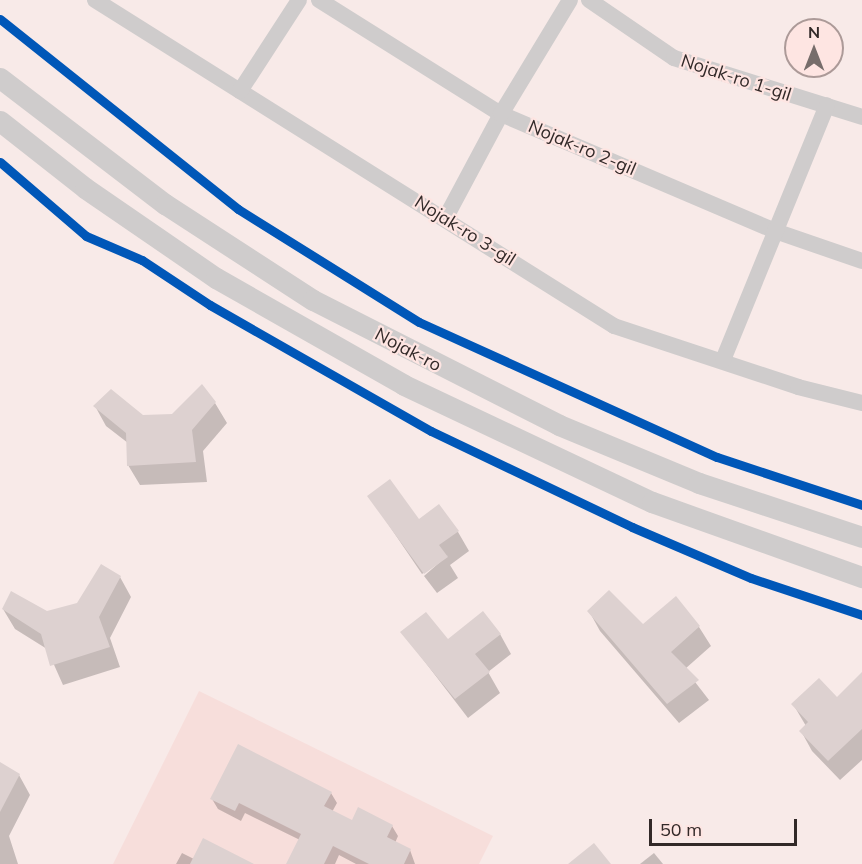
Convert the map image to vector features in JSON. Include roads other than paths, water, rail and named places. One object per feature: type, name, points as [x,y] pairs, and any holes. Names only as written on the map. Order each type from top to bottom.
[{"type":"street","name":"Nojak-ro 3-gil","points":[[95,0],[614,326],[723,360],[798,387],[862,403]]},
{"type":"street","points":[[240,91],[299,0]]},
{"type":"street","name":"Nojak-ro 2-gil","points":[[319,0],[501,114],[775,231],[862,261]]},
{"type":"street","points":[[445,219],[501,114],[570,0]]},
{"type":"street","name":"Nojak-ro 1-gil","points":[[589,0],[674,58],[762,88],[862,117]]},
{"type":"street","name":"Nojak-ro","points":[[0,78],[165,204],[313,300],[559,425],[699,483],[862,537]]},
{"type":"street","points":[[723,360],[827,105]]},
{"type":"street","name":"Nojak-ro","points":[[0,121],[85,188],[198,266],[404,385],[652,502],[862,577]]}]
